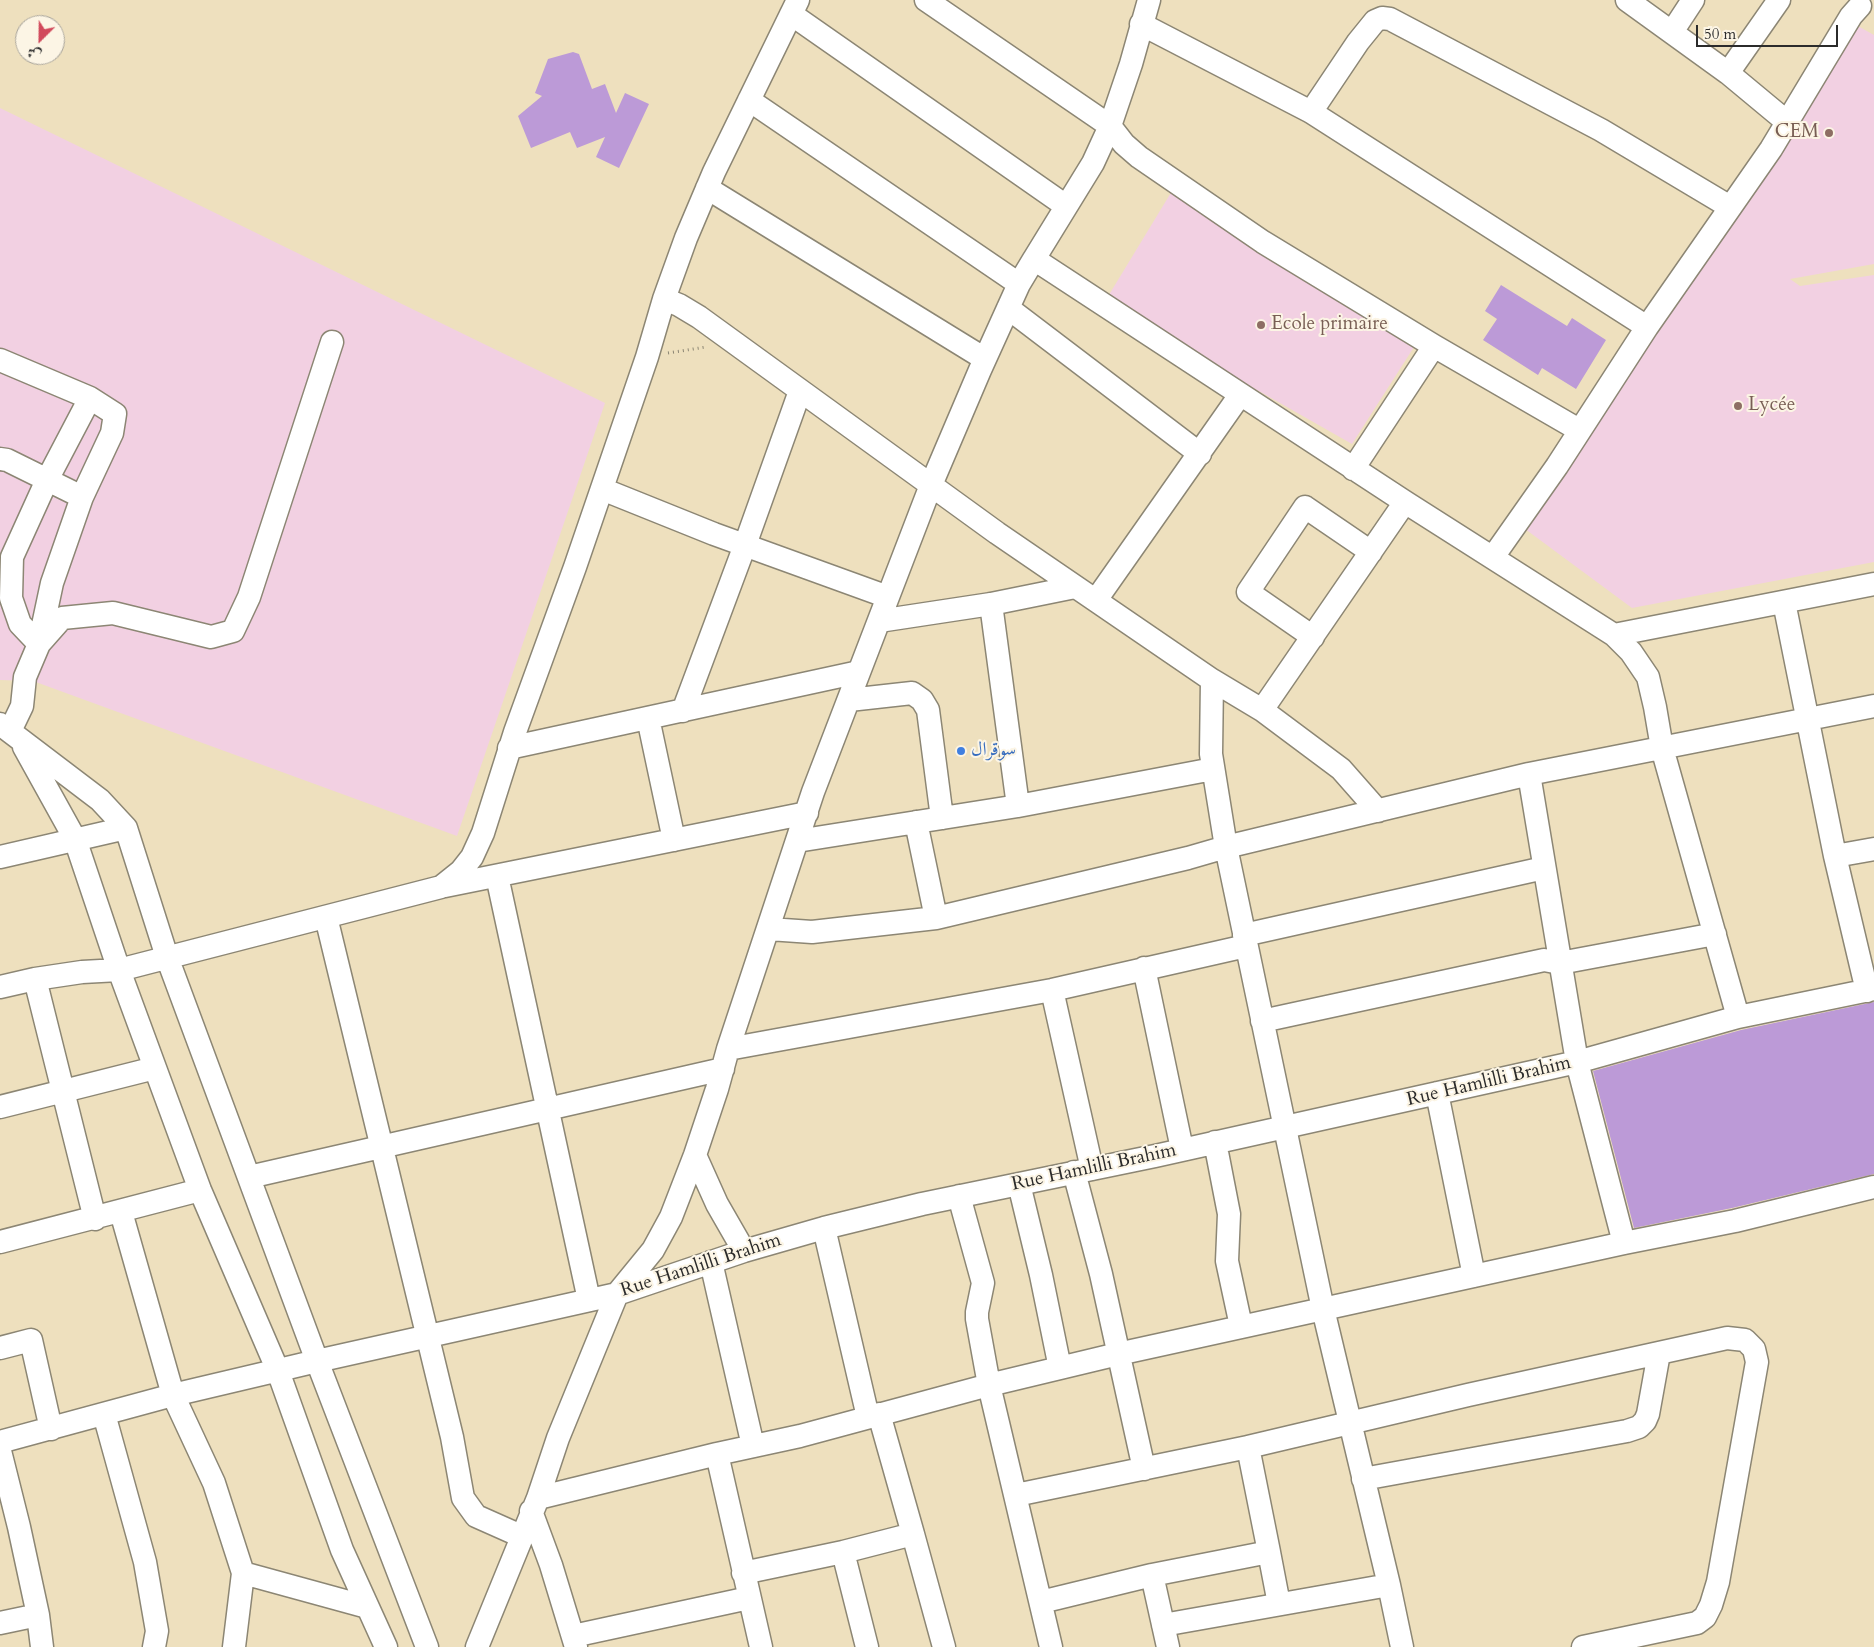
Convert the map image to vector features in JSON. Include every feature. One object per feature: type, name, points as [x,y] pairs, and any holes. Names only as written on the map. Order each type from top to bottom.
[{"type":"street","points":[[926,0],[1110,126],[1124,144],[1139,157],[1263,242],[1434,346],[1579,430]]},
{"type":"street","points":[[477,1647],[616,1294],[652,1250],[671,1217],[695,1155],[807,813],[931,485],[1019,284],[1093,163],[1110,126],[1131,64],[1149,0]]},
{"type":"street","points":[[1627,0],[1728,73],[1787,122]]},
{"type":"street","points":[[1672,32],[1693,0]]},
{"type":"street","points":[[1728,73],[1779,0]]},
{"type":"street","points":[[1494,557],[1546,483],[1647,327],[1787,122],[1851,16],[1865,1]]},
{"type":"street","points":[[441,887],[453,879],[472,857],[483,832],[509,748],[647,357],[664,299],[708,188],[795,7],[1066,206]]},
{"type":"street","points":[[1311,112],[1375,20],[1382,18],[1390,19],[1600,130],[1730,207]]},
{"type":"street","points":[[1142,24],[1311,112],[1647,327]]},
{"type":"street","points":[[749,100],[1019,284]]},
{"type":"street","points":[[708,188],[985,359]]},
{"type":"street","points":[[1034,259],[1353,469],[1614,635],[1631,652],[1648,677],[1662,748],[1738,1017]]},
{"type":"street","points":[[664,299],[679,305],[734,342],[996,533],[1212,680],[1262,710],[1341,769],[1378,811]]},
{"type":"street","points":[[1008,308],[1200,454]]},
{"type":"street","points":[[39,644],[62,618],[113,613],[212,637],[233,631],[249,597],[332,342]]},
{"type":"street","points":[[1353,469],[1434,346]]},
{"type":"street","points":[[0,360],[90,398],[115,414],[112,433],[82,497],[52,584],[39,644],[25,677],[22,706],[10,731]]},
{"type":"street","points":[[683,711],[746,545],[800,391]]},
{"type":"street","points":[[1096,600],[1240,395]]},
{"type":"street","points":[[39,644],[20,624],[11,598],[12,557],[47,480],[90,398]]},
{"type":"street","points":[[0,459],[8,460],[82,497]]},
{"type":"street","points":[[602,489],[746,545],[888,597]]},
{"type":"street","points":[[1262,710],[1405,502]]},
{"type":"street","points":[[1313,636],[1248,592],[1305,507],[1371,552]]},
{"type":"street","points":[[1614,635],[1874,584]]},
{"type":"street","points":[[879,621],[991,604],[1075,587]]},
{"type":"street","points":[[1784,602],[1835,856],[1871,990]]},
{"type":"street","points":[[991,604],[1018,806]]},
{"type":"street","points":[[509,748],[859,672]]},
{"type":"street","points":[[1212,680],[1211,754],[1226,847],[1323,1309],[1402,1647]]},
{"type":"street","points":[[849,700],[912,693],[922,700],[928,710],[942,818]]},
{"type":"street","points":[[769,929],[812,932],[936,918],[1529,774],[1874,706]]},
{"type":"street","points":[[648,718],[674,840]]},
{"type":"street","points":[[10,731],[100,800],[126,828],[167,957],[317,1361],[427,1647]]},
{"type":"street","points":[[10,731],[76,839],[119,970],[200,1190],[278,1372],[342,1550],[386,1647]]},
{"type":"street","points":[[797,842],[1018,806],[1213,768]]},
{"type":"street","points":[[1529,774],[1577,1062],[1624,1243]]},
{"type":"street","points":[[0,987],[35,979],[82,972],[119,970],[441,887],[807,813]]},
{"type":"street","points":[[916,822],[936,918]]},
{"type":"street","points":[[0,857],[126,828]]},
{"type":"street","points":[[1835,856],[1874,849]]},
{"type":"street","points":[[249,1178],[547,1108],[726,1059],[1052,990],[1544,868]]},
{"type":"street","points":[[497,876],[589,1300]]},
{"type":"street","points":[[326,917],[452,1437],[463,1498],[476,1516],[522,1536]]},
{"type":"street","points":[[1262,1021],[1544,960],[1560,963],[1715,934]]},
{"type":"street","points":[[1144,968],[1182,1149]]},
{"type":"street","points":[[35,979],[95,1218]]},
{"type":"street","points":[[1052,990],[1100,1274],[1144,1469]]},
{"type":"street","name":"Rue Hamlilli Brahim","points":[[0,1442],[173,1395],[616,1294],[744,1251],[824,1228],[959,1196],[1083,1171],[1577,1062],[1738,1017],[1871,990]]},
{"type":"street","points":[[0,1107],[155,1068]]},
{"type":"street","points":[[1437,1093],[1474,1276]]},
{"type":"street","points":[[1215,1142],[1229,1214],[1227,1261],[1241,1326]]},
{"type":"street","points":[[695,1155],[717,1204],[744,1251]]},
{"type":"street","points":[[1019,1184],[1041,1275],[1060,1368]]},
{"type":"street","points":[[534,1505],[717,1454],[800,1436],[989,1385],[1118,1354],[1624,1243],[1735,1221],[1874,1187]]},
{"type":"street","points":[[0,1242],[200,1190]]},
{"type":"street","points":[[959,1196],[983,1283],[977,1319],[989,1385],[1051,1647]]},
{"type":"street","points":[[121,1212],[173,1395],[214,1483],[243,1573],[234,1647]]},
{"type":"street","points":[[824,1228],[873,1416],[913,1534],[944,1647]]},
{"type":"street","points":[[711,1262],[753,1446]]},
{"type":"street","points":[[1016,1495],[1350,1424],[1468,1395],[1727,1338],[1745,1340],[1754,1349],[1757,1362],[1713,1598],[1705,1617],[1697,1623],[1583,1647]]},
{"type":"street","points":[[0,1348],[31,1340],[51,1429]]},
{"type":"street","points":[[1364,1479],[1627,1431],[1639,1427],[1645,1421],[1648,1414],[1660,1353]]},
{"type":"street","points":[[104,1414],[145,1562],[158,1631],[154,1647]]},
{"type":"street","points":[[1248,1446],[1279,1604]]},
{"type":"street","points":[[0,1451],[19,1527],[38,1616],[42,1647]]},
{"type":"street","points":[[717,1454],[761,1647]]},
{"type":"street","points":[[534,1505],[574,1641],[749,1598]]},
{"type":"street","points":[[743,1573],[843,1552],[913,1534]]},
{"type":"street","points":[[843,1552],[867,1647]]},
{"type":"street","points":[[1041,1602],[1152,1575],[1269,1552]]},
{"type":"street","points":[[243,1573],[367,1607]]},
{"type":"street","points":[[1152,1575],[1168,1647]]},
{"type":"street","points":[[1163,1625],[1389,1585]]},
{"type":"street","points":[[0,1623],[38,1616]]},
{"type":"path","points":[[647,357],[734,342]]},
{"type":"shaded area","name":"Lycée","points":[[1856,25],[1874,35],[1874,264],[1790,279],[1800,286],[1874,275],[1874,562],[1632,608],[1521,526]]},
{"type":"shaded area","points":[[0,108],[605,403],[457,836],[33,681],[0,680]]},
{"type":"shaded area","name":"Ecole primaire","points":[[1172,191],[1414,347],[1352,444],[1104,303]]},
{"type":"building","points":[[573,52],[579,54],[592,89],[605,84],[616,113],[625,93],[649,104],[619,168],[596,157],[605,137],[577,148],[570,132],[531,148],[518,116],[542,96],[535,93],[548,59]]},
{"type":"building","points":[[1501,285],[1567,326],[1572,318],[1606,340],[1576,389],[1542,368],[1538,375],[1483,340],[1497,319],[1485,311]]},
{"type":"building","points":[[1874,1002],[1874,1174],[1732,1208],[1634,1228],[1593,1071],[1741,1030]]},
{"type":"place","name":"CEM","points":[[1829,133]]},
{"type":"place","name":"Ecole primaire","points":[[1261,325]]},
{"type":"place","name":"Lycée","points":[[1738,406]]},
{"type":"place","name":"سوقرال","points":[[961,751]]}]
